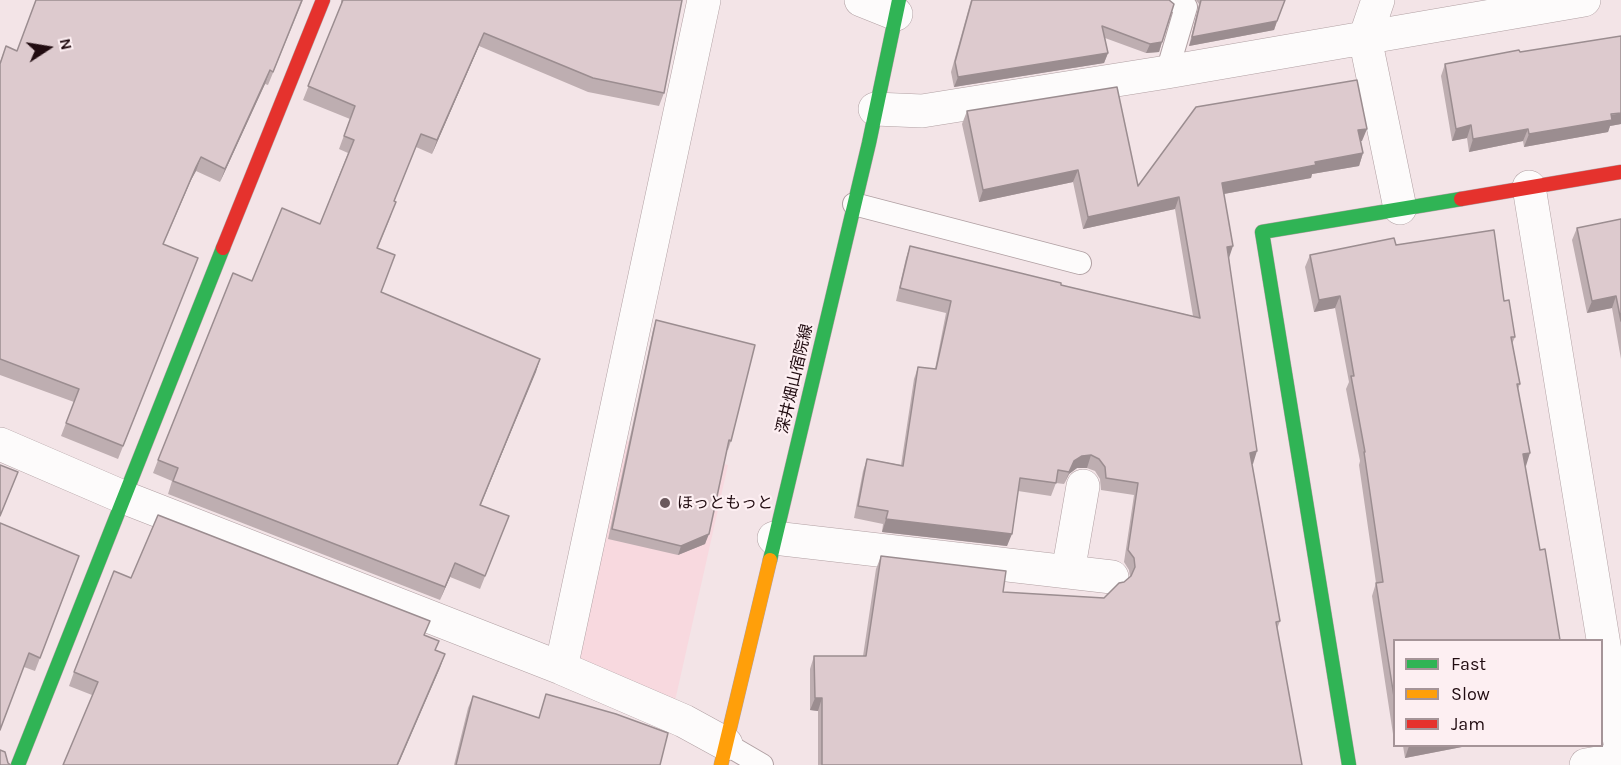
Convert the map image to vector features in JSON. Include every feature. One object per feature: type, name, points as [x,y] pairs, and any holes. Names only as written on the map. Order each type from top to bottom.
[{"type":"street","points":[[18,765],[323,0]]},
{"type":"street","points":[[561,668],[704,0]]},
{"type":"street","points":[[861,0],[898,7]]},
{"type":"street","points":[[1378,0],[1365,38],[1400,208]]},
{"type":"street","points":[[875,109],[922,111],[1167,72],[1584,0]]},
{"type":"street","name":"深井畑山宿院線","points":[[724,755],[898,7]]},
{"type":"street","points":[[1349,765],[1262,232],[1621,172]]},
{"type":"street","points":[[1529,187],[1621,749]]},
{"type":"street","points":[[0,444],[123,497],[561,668],[684,721],[724,755]]},
{"type":"street","points":[[1068,572],[1083,486]]},
{"type":"street","points":[[774,538],[1112,577]]},
{"type":"street","points":[[1586,765],[1621,759]]},
{"type":"lane","points":[[1167,72],[1186,7],[1174,0]]},
{"type":"lane","points":[[854,204],[1080,263]]},
{"type":"lane","points":[[724,755],[762,765]]},
{"type":"shaded area","points":[[625,440],[728,465],[675,701],[576,657]]},
{"type":"building","points":[[36,0],[302,0],[273,72],[270,70],[225,169],[201,157],[163,244],[198,258],[123,446],[66,423],[79,389],[0,359],[0,64],[6,46],[17,51]]},
{"type":"building","points":[[343,0],[682,0],[664,93],[593,78],[484,33],[437,140],[421,134],[377,248],[395,255],[381,292],[540,359],[480,505],[509,516],[485,576],[455,563],[445,587],[173,481],[178,468],[158,460],[233,273],[252,281],[282,208],[320,224],[354,140],[344,136],[355,106],[308,86]]},
{"type":"building","points":[[972,0],[1169,0],[1174,4],[1162,42],[1150,44],[1102,26],[1108,53],[958,77],[955,62]]},
{"type":"building","points":[[1201,0],[1285,0],[1277,21],[1192,37]]},
{"type":"building","points":[[1621,36],[1621,113],[1611,114],[1612,120],[1529,134],[1528,129],[1473,139],[1471,125],[1456,129],[1445,64],[1519,50],[1520,52]]},
{"type":"building","points":[[1357,80],[1367,129],[1358,130],[1363,153],[1315,162],[1316,165],[1222,183],[1233,246],[1227,247],[1257,451],[1250,453],[1280,621],[1276,622],[1302,765],[822,765],[822,698],[815,698],[814,656],[866,656],[881,556],[1006,571],[1003,592],[1104,598],[1119,583],[1131,576],[1135,567],[1134,558],[1128,550],[1138,483],[1106,478],[1105,467],[1099,459],[1091,455],[1082,456],[1074,461],[1069,472],[1058,470],[1056,483],[1020,478],[1012,534],[886,519],[888,511],[858,506],[867,459],[903,466],[918,367],[936,369],[951,301],[900,288],[910,246],[1200,318],[1179,197],[1088,217],[1078,170],[983,190],[967,111],[1117,87],[1138,186],[1196,107]]},
{"type":"building","points":[[1621,219],[1621,321],[1616,296],[1592,301],[1577,228]]},
{"type":"building","points":[[1494,230],[1504,301],[1509,300],[1515,337],[1511,337],[1520,384],[1517,384],[1530,453],[1523,454],[1540,550],[1545,549],[1560,639],[1393,639],[1393,690],[1376,583],[1383,582],[1365,452],[1351,376],[1354,376],[1340,296],[1319,300],[1310,255],[1394,238],[1396,245]]},
{"type":"building","points":[[656,320],[755,345],[731,441],[729,440],[709,534],[681,546],[612,529]]},
{"type":"building","points":[[0,465],[18,472],[0,516]]},
{"type":"building","points":[[158,515],[430,621],[424,635],[439,641],[435,650],[445,654],[397,765],[63,765],[98,682],[74,672],[114,571],[131,578]]},
{"type":"building","points":[[0,523],[79,556],[40,658],[29,653],[0,730]]},
{"type":"building","points":[[546,694],[616,714],[668,733],[660,765],[456,765],[473,696],[539,718]]},
{"type":"building","points":[[0,750],[5,752],[8,763],[11,765],[0,765]]},
{"type":"traffic: fast","points":[[770,560],[869,143],[899,0]]},
{"type":"traffic: fast","points":[[1349,765],[1262,232],[1461,199]]},
{"type":"traffic: fast","points":[[18,765],[223,248]]},
{"type":"traffic: slow","points":[[721,765],[770,560]]},
{"type":"traffic: jam","points":[[223,248],[323,0]]},
{"type":"traffic: jam","points":[[1461,199],[1621,172]]},
{"type":"place","name":"ほっともっと","points":[[665,503]]}]
